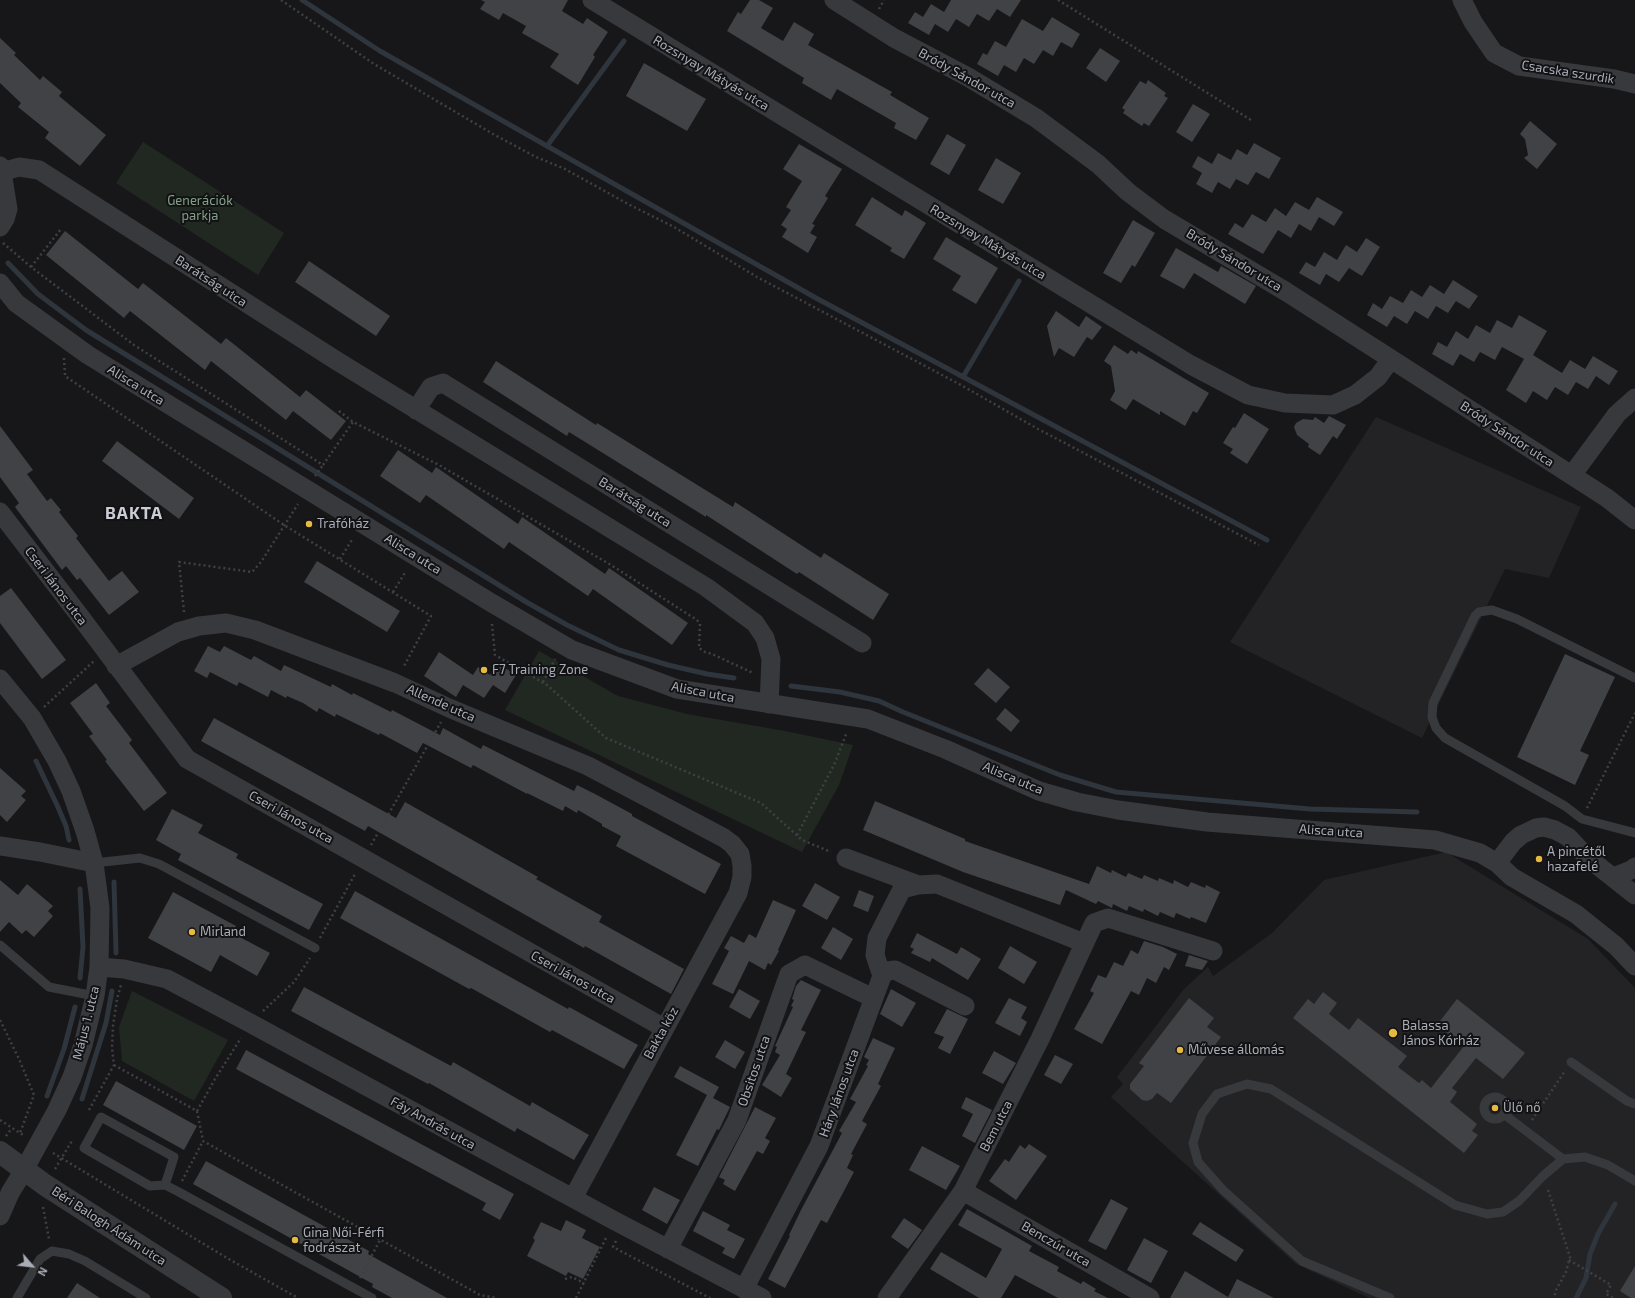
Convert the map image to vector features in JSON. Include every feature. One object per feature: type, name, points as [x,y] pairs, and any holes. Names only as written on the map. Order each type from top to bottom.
[{"type":"street","name":"Rozsnyay Mátyás utca","points":[[592,0],[1191,365],[1248,395],[1285,403],[1333,405],[1355,395],[1378,377],[1391,359]]},
{"type":"street","name":"Bródy Sándor utca","points":[[834,0],[894,38],[968,77],[1036,118],[1098,164],[1128,192],[1164,219],[1285,291],[1572,475],[1607,498],[1635,520]]},
{"type":"street","name":"Csacska szurdik","points":[[1462,0],[1473,22],[1494,53],[1519,66],[1614,79],[1635,84]]},
{"type":"street","name":"Barátság utca","points":[[0,227],[5,219],[8,209],[1,169],[19,167],[39,170],[416,410],[706,587],[755,623],[765,638],[771,660],[769,704]]},
{"type":"street","name":"Alisca utca","points":[[0,283],[16,303],[64,338],[108,367],[310,484],[362,523],[490,602],[572,650],[677,689],[868,719],[945,749],[1039,791],[1077,802],[1118,810],[1208,822],[1435,840],[1480,853],[1497,863],[1512,877],[1576,914],[1616,946],[1635,966]]},
{"type":"street","name":"Barátság utca","points":[[416,410],[431,386],[443,383],[862,643]]},
{"type":"street","points":[[1572,475],[1617,414],[1635,398]]},
{"type":"street","name":"Cseri János utca","points":[[0,512],[75,609],[187,759],[221,780],[364,858],[664,1028]]},
{"type":"street","name":"Allende utca","points":[[111,658],[178,632],[199,626],[226,623],[270,635],[395,683],[449,708],[588,766],[724,838],[732,844],[740,854],[742,866]]},
{"type":"street","name":"Május 1. utca","points":[[0,679],[32,718],[57,761],[71,790],[86,831],[94,863],[100,908],[98,967],[95,996],[83,1045],[72,1077],[58,1110],[10,1193],[0,1216]]},
{"type":"street","points":[[1497,863],[1513,842],[1521,835],[1536,828],[1544,827],[1555,830],[1568,838],[1587,857],[1635,895]]},
{"type":"street","points":[[0,846],[40,852],[94,863]]},
{"type":"street","points":[[846,858],[918,885]]},
{"type":"street","name":"Bakta köz","points":[[573,1198],[738,893],[742,877],[742,866]]},
{"type":"street","points":[[1613,877],[1635,867]]},
{"type":"street","points":[[965,1006],[895,970],[887,971],[882,976],[875,955],[877,938],[902,889],[918,885],[936,884],[1084,943]]},
{"type":"street","name":"Bem utca","points":[[887,1298],[963,1191],[1040,1039],[1094,923],[1108,918],[1212,951]]},
{"type":"street","name":"Obsitos utca","points":[[668,1249],[737,1120],[789,974],[805,965],[873,998]]},
{"type":"street","name":"Fáy András utca","points":[[98,967],[124,969],[167,979],[486,1152],[762,1298]]},
{"type":"street","name":"Háry János utca","points":[[744,1289],[820,1146],[882,976]]},
{"type":"street","name":"Béri Balogh Ádám utca","points":[[0,1152],[24,1170],[221,1298]]},
{"type":"street","name":"Benczúr utca","points":[[963,1191],[1150,1298]]},
{"type":"lane","points":[[1635,678],[1517,619],[1492,610],[1479,612],[1475,616],[1433,703],[1432,717],[1436,728],[1445,738],[1565,806],[1582,819],[1635,833]]},
{"type":"lane","points":[[94,863],[140,858],[159,864],[315,948]]},
{"type":"lane","points":[[0,945],[49,987],[95,996]]},
{"type":"lane","points":[[1571,1062],[1627,1101],[1635,1104]]},
{"type":"lane","points":[[1390,1298],[1302,1261],[1223,1190],[1198,1162],[1193,1143],[1202,1114],[1217,1094],[1247,1084],[1271,1089],[1455,1205],[1487,1214],[1503,1212],[1519,1201],[1543,1176],[1563,1159],[1585,1157],[1608,1165],[1635,1181]]},
{"type":"lane","points":[[1505,1115],[1563,1159]]},
{"type":"lane","points":[[165,1185],[174,1157],[101,1117],[84,1148],[150,1186],[165,1185],[177,1191],[372,1298]]},
{"type":"lane","points":[[17,1298],[40,1259],[52,1251],[69,1254],[84,1261],[146,1298]]},
{"type":"path","points":[[281,0],[374,64],[493,134],[536,157],[565,169],[628,204],[674,227],[757,277],[954,381],[1038,429],[1260,545]]},
{"type":"path","points":[[1058,0],[1251,120]]},
{"type":"path","points":[[31,267],[61,229]]},
{"type":"path","points":[[0,240],[31,267],[134,345],[322,466]]},
{"type":"path","points":[[64,338],[64,376],[284,525],[431,616],[395,683]]},
{"type":"path","points":[[339,411],[352,422],[439,465],[611,565],[697,620],[700,624],[699,648],[770,681]]},
{"type":"path","points":[[185,616],[179,562],[252,572],[261,562],[310,484],[352,422]]},
{"type":"path","points":[[340,559],[362,523]]},
{"type":"path","points":[[393,592],[415,555]]},
{"type":"path","points":[[490,602],[495,655],[543,682],[606,738],[761,803],[802,840],[846,858]]},
{"type":"path","points":[[32,718],[111,658]]},
{"type":"path","points":[[543,682],[546,676]]},
{"type":"path","points":[[177,1191],[204,1141],[197,1111],[215,1079],[250,1023],[294,982],[306,964],[449,708]]},
{"type":"path","points":[[1582,819],[1635,713]]},
{"type":"path","points":[[796,835],[834,766],[853,716]]},
{"type":"path","points":[[124,969],[123,981],[117,1000],[113,1026],[112,1048],[114,1065],[197,1111]]},
{"type":"path","points":[[0,1020],[19,1059],[34,1095],[20,1133]]},
{"type":"path","points":[[1525,1130],[1571,1062]]},
{"type":"path","points":[[0,1120],[214,1251],[298,1298]]},
{"type":"path","points":[[204,1141],[479,1297],[497,1298]]},
{"type":"path","points":[[1543,1176],[1570,1257],[1566,1272],[1556,1290],[1554,1298]]},
{"type":"path","points":[[43,1205],[52,1251]]},
{"type":"path","points":[[576,1298],[610,1232]]},
{"type":"path","points":[[354,1288],[380,1240]]},
{"type":"path","points":[[1569,1260],[1611,1285],[1606,1294],[1613,1298]]},
{"type":"path","points":[[565,1279],[572,1277],[584,1283]]},
{"type":"shaded area","points":[[1376,417],[1581,507],[1549,578],[1505,569],[1422,738],[1230,642]]},
{"type":"shaded area","name":"Balassa János Kórház","points":[[1446,852],[1588,939],[1635,988],[1635,1298],[1369,1298],[1296,1264],[1111,1097],[1123,1084],[1117,1077],[1184,989],[1208,967],[1213,976],[1272,933],[1324,880]]},
{"type":"green space","name":"Generációk parkja","points":[[143,142],[284,233],[258,275],[116,183]]},
{"type":"green space","points":[[539,651],[618,696],[687,714],[785,731],[853,745],[839,785],[802,852],[505,710]]},
{"type":"green space","points":[[132,991],[228,1040],[194,1101],[122,1061],[119,1027]]},
{"type":"building","points":[[481,0],[568,0],[562,11],[583,24],[587,18],[608,32],[593,55],[595,57],[578,85],[550,67],[559,54],[522,33],[526,26],[503,13],[499,20],[480,9],[485,2]]},
{"type":"building","points":[[750,0],[759,0],[773,8],[761,28],[783,41],[794,22],[814,34],[808,45],[892,92],[890,95],[929,118],[916,140],[894,128],[896,123],[837,89],[831,100],[802,83],[804,78],[727,31],[738,12],[741,14]]},
{"type":"building","points":[[951,0],[1021,0],[1010,17],[997,9],[989,21],[977,14],[969,27],[956,19],[948,32],[935,24],[929,35],[908,23],[915,12],[923,17],[931,4],[944,12]]},
{"type":"building","points":[[1052,17],[1080,34],[1072,48],[1061,42],[1053,56],[1043,50],[1034,64],[1024,58],[1016,72],[1004,65],[998,76],[977,64],[983,53],[987,55],[995,41],[1006,47],[1022,19],[1043,31]]},
{"type":"building","points":[[0,38],[16,53],[14,55],[40,80],[43,76],[62,92],[59,96],[106,135],[80,166],[45,138],[49,132],[18,107],[21,103],[0,83]]},
{"type":"building","points":[[1100,48],[1120,61],[1106,82],[1086,68]]},
{"type":"building","points":[[644,63],[706,99],[687,131],[626,96]]},
{"type":"building","points":[[1148,80],[1166,93],[1164,96],[1168,98],[1149,126],[1144,123],[1142,126],[1123,113],[1125,110],[1122,108],[1140,81],[1146,84]]},
{"type":"building","points":[[1193,104],[1210,114],[1192,142],[1176,132]]},
{"type":"building","points":[[1530,121],[1557,144],[1537,169],[1524,158],[1528,155],[1525,139],[1520,134]]},
{"type":"building","points":[[947,134],[966,145],[949,175],[930,164]]},
{"type":"building","points":[[1254,143],[1281,158],[1269,179],[1256,172],[1248,185],[1236,179],[1230,189],[1218,182],[1212,193],[1196,184],[1202,173],[1192,167],[1198,156],[1212,164],[1218,153],[1231,160],[1237,149],[1247,155]]},
{"type":"building","points":[[799,144],[842,169],[825,196],[828,198],[812,224],[815,225],[810,233],[817,237],[808,253],[782,237],[787,229],[781,225],[791,210],[786,207],[802,181],[783,169]]},
{"type":"building","points":[[996,158],[1021,173],[1003,204],[978,190]]},
{"type":"building","points":[[872,197],[902,216],[905,210],[926,223],[904,259],[890,251],[892,248],[855,225]]},
{"type":"building","points":[[1317,197],[1343,212],[1334,226],[1319,217],[1311,231],[1299,224],[1291,238],[1278,230],[1263,254],[1228,234],[1235,223],[1243,228],[1252,214],[1266,222],[1275,208],[1286,216],[1295,202],[1309,210]]},
{"type":"building","points":[[1133,220],[1155,233],[1135,267],[1132,265],[1121,283],[1103,273]]},
{"type":"building","points":[[65,231],[138,289],[143,283],[221,344],[226,338],[300,397],[306,390],[346,421],[331,440],[293,411],[286,420],[211,361],[205,370],[130,311],[124,318],[46,255]]},
{"type":"building","points":[[946,237],[998,268],[976,304],[952,290],[961,276],[933,259]]},
{"type":"building","points":[[1366,238],[1380,247],[1362,276],[1349,268],[1339,282],[1326,274],[1320,285],[1299,273],[1306,262],[1315,267],[1324,252],[1337,260],[1346,245],[1357,252]]},
{"type":"building","points":[[1176,248],[1218,272],[1221,266],[1256,286],[1245,304],[1194,273],[1184,289],[1160,276]]},
{"type":"building","points":[[309,261],[390,316],[376,336],[295,282]]},
{"type":"building","points":[[1453,280],[1478,296],[1469,309],[1456,301],[1448,313],[1436,306],[1428,319],[1415,311],[1407,324],[1394,316],[1387,327],[1367,315],[1373,303],[1382,309],[1390,296],[1403,303],[1411,290],[1422,297],[1430,285],[1444,294]]},
{"type":"building","points":[[1056,311],[1079,327],[1086,316],[1102,327],[1092,340],[1087,337],[1074,357],[1059,348],[1054,357],[1047,326]]},
{"type":"building","points":[[1519,315],[1547,331],[1533,355],[1562,373],[1570,360],[1585,369],[1593,356],[1618,371],[1609,385],[1596,376],[1588,389],[1576,382],[1568,395],[1555,387],[1547,400],[1533,391],[1526,403],[1506,390],[1524,359],[1502,347],[1495,360],[1480,352],[1474,362],[1460,354],[1453,366],[1432,354],[1438,342],[1447,347],[1456,331],[1468,339],[1476,325],[1490,333],[1497,320],[1512,328]]},
{"type":"building","points":[[1114,345],[1128,354],[1131,350],[1137,354],[1138,351],[1209,393],[1197,413],[1193,411],[1185,426],[1160,411],[1160,415],[1133,399],[1126,410],[1110,400],[1115,391],[1111,366],[1104,361]]},
{"type":"building","points":[[496,361],[596,425],[597,423],[733,507],[735,502],[821,558],[824,553],[889,594],[873,620],[799,572],[797,574],[706,515],[706,517],[569,432],[567,436],[483,382]]},
{"type":"building","points":[[1244,413],[1269,429],[1247,464],[1230,453],[1233,449],[1223,443],[1233,427],[1235,428]]},
{"type":"building","points":[[1329,416],[1346,425],[1337,439],[1333,436],[1320,455],[1308,447],[1309,444],[1297,435],[1294,427],[1296,423],[1303,419],[1313,420],[1315,417],[1324,423]]},
{"type":"building","points":[[0,426],[33,470],[27,474],[47,501],[51,498],[61,510],[59,512],[78,536],[76,538],[109,581],[122,571],[139,592],[109,615],[80,578],[77,580],[66,566],[62,570],[15,507],[19,503],[0,477]]},
{"type":"building","points":[[117,441],[194,498],[179,519],[102,461]]},
{"type":"building","points":[[398,450],[432,473],[436,467],[518,524],[522,517],[605,574],[609,568],[688,623],[672,645],[593,589],[588,596],[509,542],[504,549],[426,495],[420,503],[380,476]]},
{"type":"building","points":[[317,561],[400,611],[387,632],[304,582]]},
{"type":"building","points":[[11,588],[66,660],[42,679],[0,623],[0,596]]},
{"type":"building","points":[[208,646],[220,652],[224,646],[251,660],[254,656],[281,671],[284,665],[331,687],[332,684],[352,695],[353,693],[391,712],[392,710],[440,735],[443,728],[481,749],[483,745],[574,791],[577,785],[721,864],[705,894],[616,846],[621,836],[602,826],[602,824],[578,810],[577,813],[565,806],[563,811],[527,794],[473,765],[471,768],[423,743],[417,753],[380,733],[379,735],[336,714],[335,717],[319,708],[317,712],[303,703],[287,696],[286,698],[271,690],[268,697],[239,682],[237,686],[210,672],[207,678],[194,671]]},
{"type":"building","points":[[439,652],[473,675],[478,667],[490,675],[497,663],[516,675],[505,693],[493,685],[484,698],[463,685],[456,697],[424,676]]},
{"type":"building","points":[[1565,654],[1615,677],[1580,751],[1589,755],[1575,785],[1517,757]]},
{"type":"building","points":[[988,668],[1010,687],[996,703],[974,684]]},
{"type":"building","points":[[96,683],[110,703],[106,706],[132,740],[129,743],[167,793],[144,811],[105,761],[107,760],[89,736],[93,734],[70,703]]},
{"type":"building","points":[[1005,708],[1020,721],[1011,732],[996,719]]},
{"type":"building","points":[[214,718],[396,818],[405,802],[538,877],[536,879],[602,916],[599,922],[684,969],[671,994],[585,946],[584,948],[368,826],[365,831],[201,741]]},
{"type":"building","points":[[0,768],[26,791],[21,796],[26,800],[7,822],[0,815]]},
{"type":"building","points":[[875,801],[965,839],[965,841],[1089,884],[1097,866],[1111,873],[1112,870],[1126,877],[1128,873],[1142,879],[1144,875],[1158,881],[1159,878],[1173,884],[1174,880],[1188,887],[1191,882],[1205,888],[1206,885],[1220,892],[1206,923],[1191,917],[1190,919],[1176,913],[1174,918],[1160,912],[1158,916],[1144,909],[1143,912],[1129,906],[1127,911],[1113,904],[1112,908],[1098,901],[1096,904],[1066,890],[1060,905],[963,872],[863,830]]},
{"type":"building","points":[[172,809],[203,825],[198,833],[238,854],[236,858],[323,904],[309,930],[178,860],[181,854],[156,840]]},
{"type":"building","points":[[0,880],[18,895],[27,884],[53,906],[48,911],[53,916],[34,937],[26,930],[22,934],[9,922],[0,932]]},
{"type":"building","points":[[815,883],[840,897],[827,920],[802,906]]},
{"type":"building","points":[[859,890],[874,896],[868,912],[853,906]]},
{"type":"building","points":[[355,891],[568,1009],[569,1007],[638,1045],[624,1069],[552,1030],[550,1032],[471,988],[469,989],[340,918]]},
{"type":"building","name":"Mirland","points":[[173,892],[236,926],[232,933],[270,953],[257,976],[220,955],[211,972],[148,938]]},
{"type":"building","points":[[773,900],[796,910],[778,950],[779,951],[771,965],[768,963],[765,970],[749,961],[733,994],[712,984],[729,951],[724,948],[731,936],[744,943],[749,934],[756,938]]},
{"type":"building","points":[[833,927],[853,939],[841,960],[821,948]]},
{"type":"building","points":[[917,933],[957,954],[961,947],[981,959],[968,980],[932,958],[930,962],[911,953],[914,949],[910,947]]},
{"type":"building","points":[[1144,941],[1163,947],[1177,954],[1169,970],[1164,967],[1156,983],[1147,978],[1139,995],[1131,991],[1102,1044],[1074,1029],[1094,993],[1090,991],[1098,975],[1106,978],[1114,962],[1123,966],[1131,950],[1138,954]]},
{"type":"building","points":[[1010,946],[1037,962],[1024,984],[998,968]]},
{"type":"building","points":[[1189,955],[1208,961],[1202,970],[1185,966]]},
{"type":"building","points":[[801,980],[821,990],[801,1030],[806,1032],[786,1074],[792,1078],[781,1097],[762,1085],[780,1055],[775,1052],[777,1047],[775,1046],[793,1007],[791,1006],[794,1000],[792,999],[796,986]]},
{"type":"building","points":[[304,987],[451,1066],[453,1062],[530,1106],[532,1102],[589,1135],[574,1160],[517,1128],[515,1132],[429,1083],[428,1084],[291,1011]]},
{"type":"building","points":[[739,989],[760,1001],[750,1019],[729,1007]]},
{"type":"building","points":[[891,989],[916,1003],[902,1027],[880,1014]]},
{"type":"building","points":[[1323,992],[1337,1003],[1329,1014],[1349,1030],[1358,1018],[1407,1056],[1398,1067],[1419,1083],[1422,1080],[1431,1088],[1464,1046],[1437,1025],[1457,999],[1525,1053],[1503,1079],[1476,1058],[1452,1088],[1457,1092],[1450,1102],[1477,1124],[1472,1131],[1478,1135],[1464,1153],[1293,1018],[1308,999],[1314,1004]]},
{"type":"building","points":[[1009,998],[1027,1007],[1021,1018],[1027,1022],[1020,1036],[995,1023]]},
{"type":"building","name":"Művese állomás","points":[[1189,998],[1214,1018],[1207,1027],[1221,1037],[1171,1103],[1157,1093],[1152,1099],[1147,1101],[1142,1100],[1130,1089],[1130,1084],[1144,1066],[1139,1063]]},
{"type":"building","points":[[947,1009],[968,1019],[950,1054],[938,1048],[944,1037],[934,1033]]},
{"type":"building","points":[[873,1038],[895,1048],[878,1084],[881,1086],[862,1121],[867,1124],[851,1154],[853,1155],[847,1168],[854,1172],[827,1223],[821,1220],[785,1288],[768,1279],[790,1236],[789,1235],[801,1210],[842,1133],[839,1131],[856,1102],[850,1099],[868,1066],[866,1065],[869,1060],[864,1057]]},
{"type":"building","points":[[725,1040],[745,1052],[735,1069],[715,1057]]},
{"type":"building","points":[[246,1050],[514,1194],[500,1220],[482,1210],[486,1203],[236,1069]]},
{"type":"building","points":[[994,1051],[1016,1063],[1003,1084],[982,1073]]},
{"type":"building","points":[[1055,1055],[1073,1064],[1061,1084],[1044,1075]]},
{"type":"building","points":[[680,1066],[719,1087],[713,1098],[730,1107],[719,1130],[717,1129],[698,1166],[676,1155],[707,1095],[674,1077]]},
{"type":"building","points":[[116,1081],[197,1126],[184,1150],[103,1105]]},
{"type":"building","points":[[966,1097],[992,1110],[975,1143],[962,1136],[973,1114],[961,1108]]},
{"type":"building","points":[[755,1107],[776,1118],[765,1138],[770,1141],[763,1154],[757,1151],[735,1191],[723,1184],[725,1180],[719,1177]]},
{"type":"building","points":[[1029,1144],[1047,1156],[1016,1200],[989,1181],[1005,1159],[1009,1162],[1020,1145],[1025,1149]]},
{"type":"building","points":[[922,1146],[960,1166],[946,1190],[909,1170]]},
{"type":"building","points":[[206,1161],[369,1251],[368,1254],[447,1298],[392,1298],[372,1287],[373,1284],[193,1184]]},
{"type":"building","points":[[654,1187],[680,1200],[667,1224],[642,1210]]},
{"type":"building","points":[[1111,1199],[1128,1208],[1106,1250],[1088,1241]]},
{"type":"building","points":[[967,1209],[1032,1246],[1029,1251],[1059,1267],[1057,1271],[1081,1284],[1083,1281],[1096,1289],[1094,1291],[1108,1298],[1058,1298],[1015,1275],[1001,1298],[979,1298],[930,1269],[941,1252],[986,1278],[1002,1249],[958,1225]]},
{"type":"building","points":[[703,1211],[730,1225],[727,1230],[745,1239],[734,1259],[722,1253],[725,1248],[693,1231]]},
{"type":"building","points":[[904,1218],[922,1230],[908,1249],[891,1237]]},
{"type":"building","points":[[566,1220],[586,1230],[582,1238],[600,1247],[583,1279],[568,1272],[566,1276],[527,1256],[535,1240],[533,1238],[541,1222],[561,1231]]},
{"type":"building","points":[[1200,1222],[1244,1250],[1236,1262],[1192,1234]]},
{"type":"building","points":[[1144,1238],[1168,1251],[1151,1283],[1127,1270]]},
{"type":"building","points":[[1635,1266],[1635,1298],[1631,1298],[1620,1291]]},
{"type":"building","points":[[1185,1271],[1228,1297],[1237,1279],[1274,1298],[1170,1298]]},
{"type":"building","points":[[77,1283],[100,1298],[67,1298]]},
{"type":"waterway","points":[[302,0],[380,51],[816,298],[1267,540]]},
{"type":"waterway","points":[[547,146],[624,41]]},
{"type":"waterway","points":[[8,263],[38,294],[86,330],[528,603],[567,625],[619,650],[668,665],[707,674],[734,678]]},
{"type":"waterway","points":[[963,377],[1019,281]]},
{"type":"waterway","points":[[791,686],[840,692],[879,701],[1060,775],[1116,792],[1310,809],[1417,812]]},
{"type":"waterway","points":[[36,761],[66,826],[69,840]]},
{"type":"waterway","points":[[114,882],[116,953]]},
{"type":"waterway","points":[[80,889],[83,947],[80,978]]},
{"type":"waterway","points":[[82,1099],[106,1023],[112,991]]},
{"type":"waterway","points":[[47,1096],[64,1049],[75,1007]]},
{"type":"waterway","points":[[1576,1298],[1586,1278],[1590,1254],[1598,1234],[1615,1204]]},
{"type":"place","name":"Trafóház","points":[[309,524]]},
{"type":"place","name":"F7 Training Zone","points":[[484,670]]},
{"type":"place","name":"A pincétől hazafelé","points":[[1539,859]]},
{"type":"place","name":"Mirland","points":[[192,932]]},
{"type":"place","name":"Balassa János Kórház","points":[[1393,1033]]},
{"type":"place","name":"Művese állomás","points":[[1180,1050]]},
{"type":"place","name":"Ülő nő","points":[[1495,1108]]},
{"type":"place","name":"Gina Női-Férfi fodrászat","points":[[295,1240]]},
{"type":"district","name":"BAKTA","points":[[134,513]]}]
